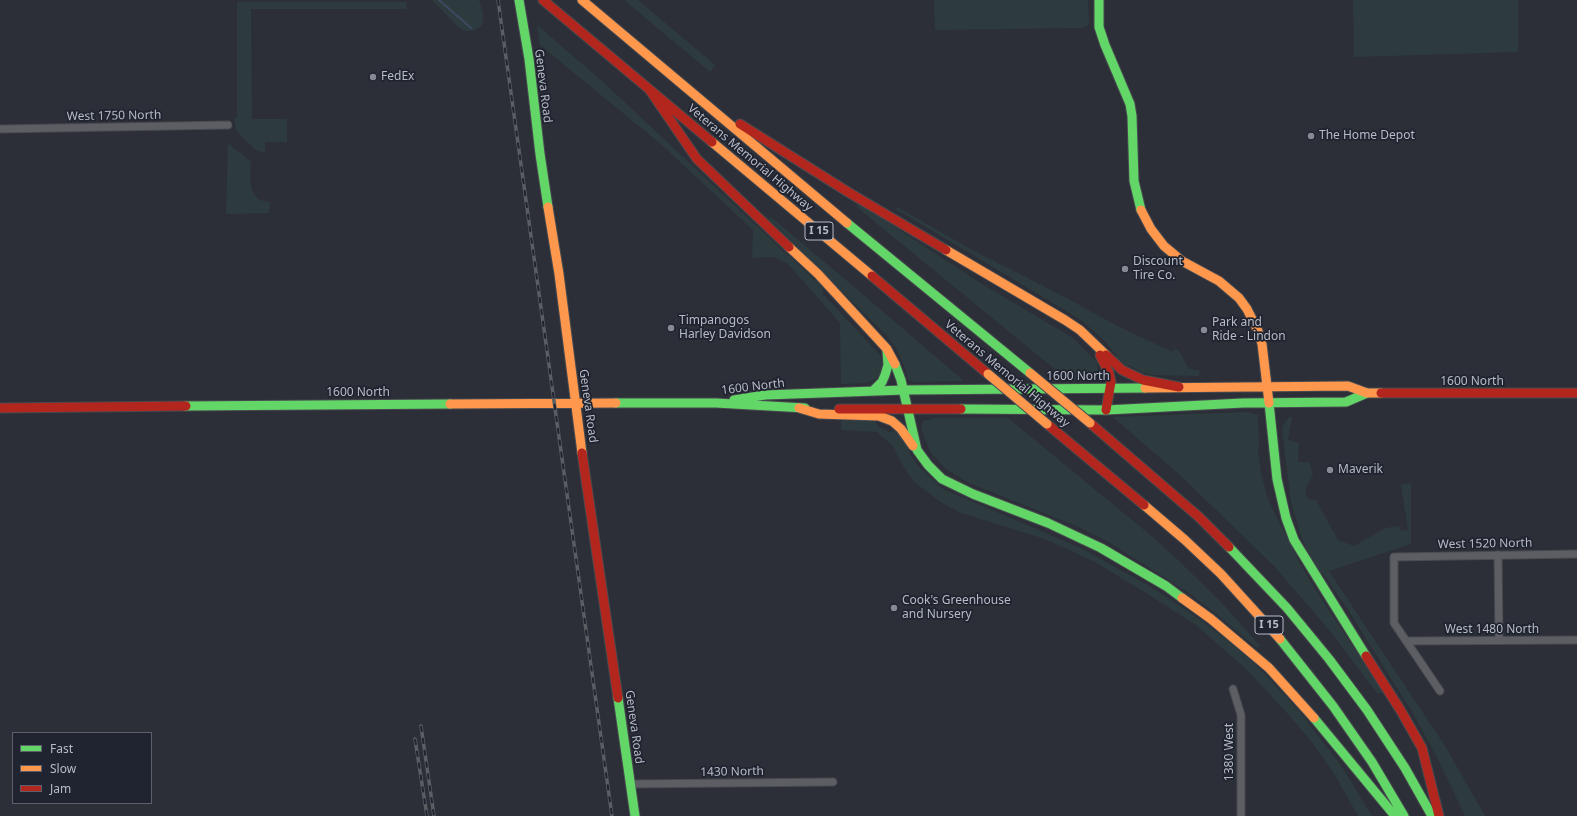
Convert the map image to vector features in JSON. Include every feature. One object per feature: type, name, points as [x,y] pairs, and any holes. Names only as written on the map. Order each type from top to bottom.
[{"type":"main road","name":"Geneva Road","points":[[519,0],[529,59],[540,154],[635,816]]},
{"type":"main road","name":"Veterans Memorial Highway","points":[[582,0],[840,217],[1090,423],[1198,517],[1238,556],[1287,608],[1329,659],[1405,768],[1432,816]]},
{"type":"main road","points":[[1099,0],[1100,27],[1105,45],[1122,81],[1130,104],[1132,116],[1134,181],[1138,201],[1145,219],[1157,238],[1173,255],[1219,281],[1239,298],[1247,309],[1258,331],[1262,344],[1274,459],[1286,518],[1294,540],[1401,711],[1422,748],[1438,816]]},
{"type":"main road","name":"Veterans Memorial Highway","points":[[545,1],[1185,540],[1220,574],[1268,625],[1305,669],[1372,762],[1404,816]]},
{"type":"main road","points":[[649,89],[697,158],[818,274],[887,349],[898,370],[904,390],[917,450]]},
{"type":"main road","points":[[698,97],[848,192],[1065,320],[1080,330],[1122,370],[1143,380],[1179,387]]},
{"type":"main road","points":[[1092,342],[1109,373],[1110,389],[1106,410]]},
{"type":"main road","points":[[873,391],[882,382],[885,376],[888,358],[887,349]]},
{"type":"main road","name":"1600 North","points":[[716,403],[765,395],[904,390],[1348,386],[1368,393],[1577,393]]},
{"type":"main road","name":"1600 North","points":[[0,408],[716,403],[799,408],[1106,410],[1269,403],[1346,402],[1368,393]]},
{"type":"main road","points":[[799,408],[819,414],[879,416],[892,421],[901,429],[928,465],[942,479],[973,494],[1048,523],[1100,548],[1166,586],[1211,619],[1269,668],[1306,709],[1395,816]]},
{"type":"street","name":"West 1750 North","points":[[0,129],[228,125]]},
{"type":"street","name":"West 1520 North","points":[[1406,641],[1394,623],[1394,556],[1577,554]]},
{"type":"street","points":[[1498,555],[1499,640]]},
{"type":"street","name":"West 1480 North","points":[[1406,641],[1577,640]]},
{"type":"street","points":[[1406,641],[1440,691]]},
{"type":"street","name":"1380 West","points":[[1234,689],[1241,715],[1241,816]]},
{"type":"street","name":"1430 North","points":[[630,784],[833,782]]},
{"type":"shaded area","points":[[432,0],[479,0],[483,13],[482,25],[473,31],[465,31],[458,27]]},
{"type":"shaded area","points":[[624,0],[638,0],[715,65],[710,72]]},
{"type":"shaded area","points":[[934,0],[1088,0],[1089,23],[1087,26],[1081,28],[935,30]]},
{"type":"shaded area","points":[[1353,0],[1518,0],[1518,52],[1354,57]]},
{"type":"shaded area","points":[[237,2],[406,2],[407,9],[251,9],[252,119],[287,119],[287,142],[265,142],[265,153],[256,150],[240,135],[236,129],[234,118],[237,118]]},
{"type":"shaded area","points":[[537,25],[602,81],[819,284],[823,289],[823,294],[881,356],[883,370],[876,379],[865,383],[841,384],[840,323],[788,264],[775,257],[752,258],[753,230],[663,146],[540,45]]},
{"type":"shaded area","points":[[228,143],[251,162],[250,178],[252,191],[259,200],[270,202],[269,213],[226,214]]},
{"type":"shaded area","points":[[858,204],[982,284],[1073,338],[1097,362],[1098,374],[1096,378],[1068,380],[864,213],[856,206]]},
{"type":"shaded area","points":[[897,207],[974,251],[1065,297],[1119,327],[1173,352],[1175,348],[1180,352],[1188,368],[1199,370],[1199,376],[1152,375],[1141,372],[1128,365],[1128,367],[1118,358],[1105,341],[1081,320],[896,209]]},
{"type":"shaded area","points":[[771,217],[964,381],[913,382],[908,380],[905,368],[897,350],[887,336],[769,219]]},
{"type":"shaded area","points":[[1248,412],[1258,415],[1258,451],[1261,473],[1268,499],[1299,562],[1383,692],[1378,694],[1329,630],[1274,566],[1182,477],[1113,417]]},
{"type":"shaded area","points":[[1289,417],[1292,417],[1288,440],[1299,443],[1298,462],[1309,462],[1313,474],[1306,488],[1306,495],[1309,499],[1316,500],[1338,540],[1354,546],[1386,528],[1399,526],[1401,531],[1408,530],[1401,485],[1411,483],[1411,544],[1329,571],[1445,746],[1485,816],[1465,816],[1437,757],[1412,712],[1350,613],[1322,572],[1320,573],[1308,552],[1300,533],[1291,501],[1282,431],[1283,425]]},
{"type":"shaded area","points":[[935,418],[1008,418],[1148,533],[1177,559],[1221,602],[1260,646],[1257,648],[1192,595],[1107,541],[1076,526],[969,483],[946,469],[931,453],[921,427],[923,421]]},
{"type":"shaded area","points":[[841,421],[874,421],[879,427],[889,432],[898,431],[910,454],[919,467],[943,489],[1083,549],[1153,588],[1201,620],[1236,647],[1260,669],[1300,712],[1340,764],[1372,816],[1358,816],[1335,775],[1311,741],[1246,669],[1196,625],[1095,562],[1045,539],[961,513],[942,503],[913,481],[900,461],[893,446],[877,432],[841,430]]},
{"type":"waterway","points":[[439,0],[471,28]]},
{"type":"railway","points":[[498,0],[612,816]]},
{"type":"railway","points":[[421,726],[434,816]]},
{"type":"railway","points":[[415,739],[427,816]]},
{"type":"traffic: fast","points":[[519,0],[529,59],[548,207]]},
{"type":"traffic: fast","points":[[1099,0],[1099,27],[1130,104],[1132,116],[1134,181],[1141,210]]},
{"type":"traffic: fast","points":[[847,223],[1030,373]]},
{"type":"traffic: fast","points":[[873,391],[882,382],[885,375],[888,365],[887,351]]},
{"type":"traffic: fast","points":[[895,364],[901,380],[917,450],[928,465],[942,479],[973,494],[1048,523],[1101,548],[1166,586],[1182,598]]},
{"type":"traffic: fast","points":[[734,400],[765,395],[904,390],[1145,388]]},
{"type":"traffic: fast","points":[[961,409],[1106,410],[1243,403],[1346,402],[1367,393]]},
{"type":"traffic: fast","points":[[616,403],[716,403],[805,408]]},
{"type":"traffic: fast","points":[[1269,403],[1277,479],[1286,518],[1294,540],[1366,656]]},
{"type":"traffic: fast","points":[[186,406],[450,404]]},
{"type":"traffic: fast","points":[[1229,547],[1287,608],[1329,659],[1367,710],[1405,768],[1432,816]]},
{"type":"traffic: fast","points":[[1280,639],[1333,706],[1372,762],[1404,816]]},
{"type":"traffic: fast","points":[[618,698],[635,816]]},
{"type":"traffic: fast","points":[[1314,718],[1395,816]]},
{"type":"traffic: slow","points":[[582,0],[847,223]]},
{"type":"traffic: slow","points":[[712,142],[872,276]]},
{"type":"traffic: slow","points":[[548,207],[559,274],[582,453]]},
{"type":"traffic: slow","points":[[1141,210],[1151,229],[1164,246],[1182,261],[1219,281],[1239,298],[1247,309],[1258,331],[1262,344],[1269,403]]},
{"type":"traffic: slow","points":[[789,247],[818,274],[887,349],[895,364]]},
{"type":"traffic: slow","points":[[946,250],[1065,320],[1080,330],[1106,355]]},
{"type":"traffic: slow","points":[[1030,373],[1090,423]]},
{"type":"traffic: slow","points":[[988,374],[1047,424]]},
{"type":"traffic: slow","points":[[1145,388],[1348,386],[1367,393],[1381,393]]},
{"type":"traffic: slow","points":[[450,404],[616,403]]},
{"type":"traffic: slow","points":[[799,408],[819,414],[879,416],[892,421],[901,429],[913,446]]},
{"type":"traffic: slow","points":[[1144,505],[1185,540],[1221,574],[1280,639]]},
{"type":"traffic: slow","points":[[1182,598],[1211,619],[1269,668],[1314,718]]},
{"type":"traffic: jam","points":[[543,0],[712,142]]},
{"type":"traffic: jam","points":[[649,89],[697,159],[789,247]]},
{"type":"traffic: jam","points":[[740,124],[848,192],[946,250]]},
{"type":"traffic: jam","points":[[872,276],[988,374]]},
{"type":"traffic: jam","points":[[1100,355],[1109,373],[1111,382],[1106,410]]},
{"type":"traffic: jam","points":[[1106,355],[1122,370],[1143,380],[1179,387]]},
{"type":"traffic: jam","points":[[1381,393],[1577,393]]},
{"type":"traffic: jam","points":[[0,408],[186,406]]},
{"type":"traffic: jam","points":[[839,409],[961,409]]},
{"type":"traffic: jam","points":[[1090,423],[1199,517],[1229,547]]},
{"type":"traffic: jam","points":[[1047,424],[1144,505]]},
{"type":"traffic: jam","points":[[582,453],[618,698]]},
{"type":"traffic: jam","points":[[1366,656],[1401,711],[1422,748],[1439,816]]},
{"type":"place","name":"FedEx","points":[[373,77]]},
{"type":"place","name":"The Home Depot","points":[[1311,136]]},
{"type":"place","name":"Discount Tire Co.","points":[[1125,269]]},
{"type":"place","name":"Timpanogos Harley Davidson","points":[[671,328]]},
{"type":"place","name":"Park and Ride - Lindon","points":[[1204,330]]},
{"type":"place","name":"Maverik","points":[[1330,470]]},
{"type":"place","name":"Cook's Greenhouse and Nursery","points":[[894,608]]}]
